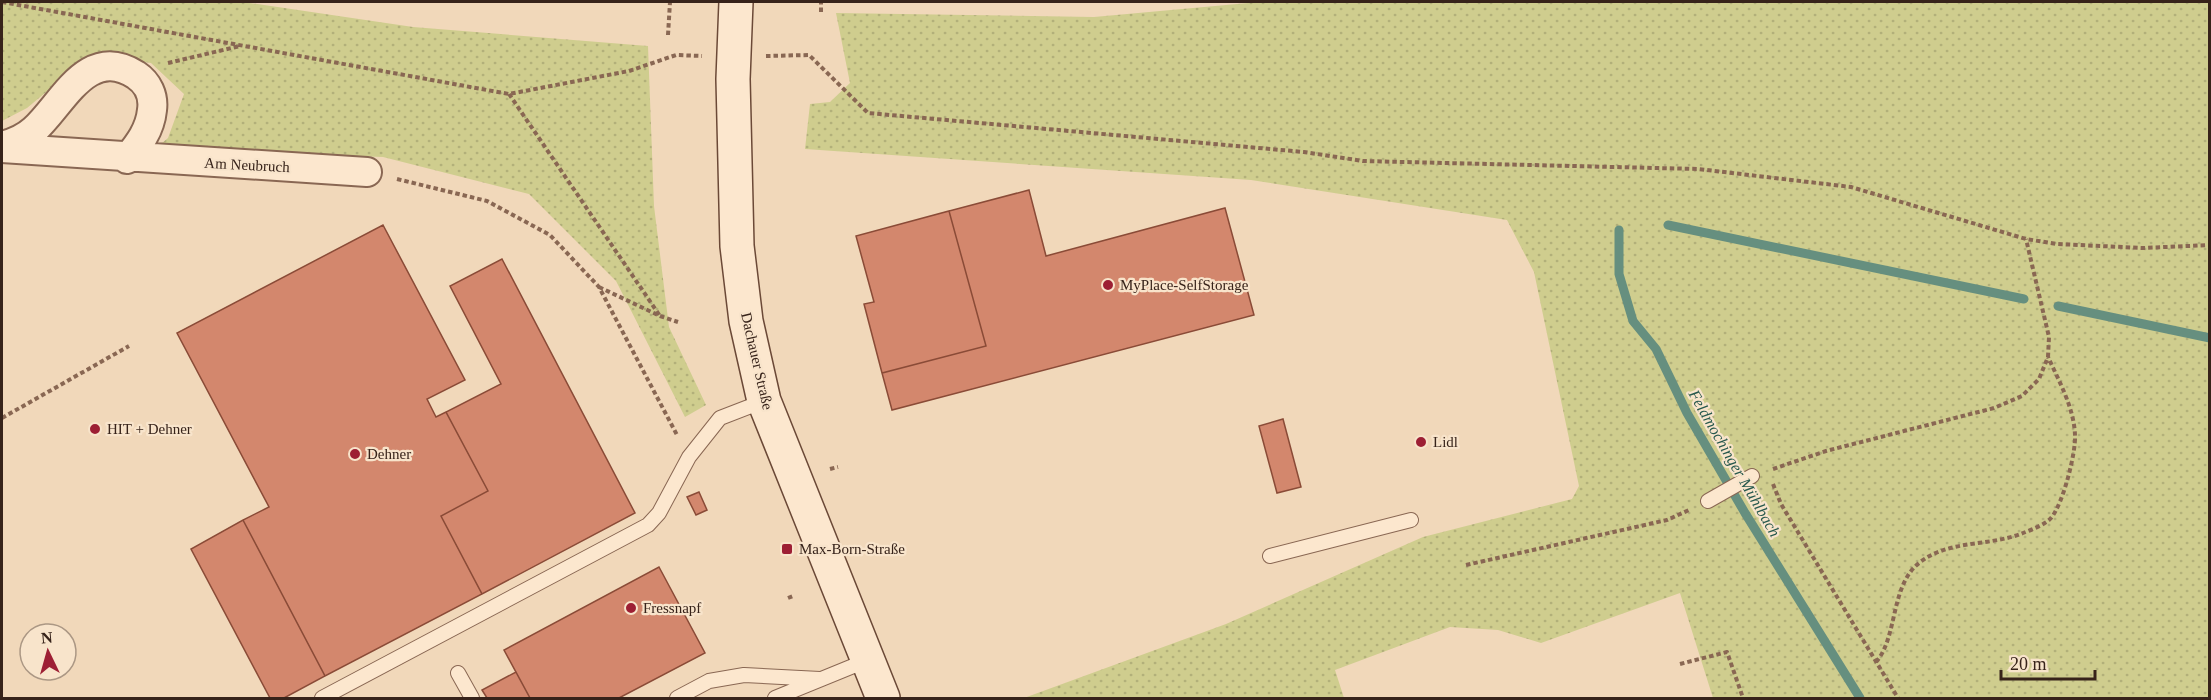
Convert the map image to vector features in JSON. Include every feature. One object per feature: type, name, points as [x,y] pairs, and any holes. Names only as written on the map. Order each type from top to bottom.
[{"type":"main road","name":"Dachauer Straße","points":[[736,2],[733,79],[737,246],[746,321],[764,401],[883,699]]},
{"type":"street","name":"Am Neubruch","points":[[2,147],[19,141],[35,130],[77,80],[93,70],[114,67],[134,74],[144,82]]},
{"type":"street","points":[[127,159],[145,136],[152,113],[153,97],[144,82]]},
{"type":"street","name":"Am Neubruch","points":[[2,147],[127,159],[367,172]]},
{"type":"lane","points":[[322,699],[648,525],[659,513],[689,457],[720,418],[764,401]]},
{"type":"lane","points":[[1708,501],[1752,476]]},
{"type":"lane","points":[[1270,556],[1411,520]]},
{"type":"lane","points":[[775,699],[868,660]]},
{"type":"lane","points":[[458,673],[472,699]]},
{"type":"lane","points":[[677,699],[709,681],[744,675],[820,679]]},
{"type":"lane","points":[[801,699],[820,679]]},
{"type":"path","points":[[2,2],[509,94],[628,71],[676,55]]},
{"type":"path","points":[[668,35],[670,2]]},
{"type":"path","points":[[821,2],[821,12]]},
{"type":"path","points":[[144,82],[168,63],[243,45]]},
{"type":"path","points":[[809,55],[868,113],[1304,152],[1363,161],[1698,169],[1851,187],[2026,239],[2057,244],[2143,248],[2210,245]]},
{"type":"path","points":[[509,94],[660,316]]},
{"type":"path","points":[[367,172],[487,201],[550,235],[599,287],[689,457]]},
{"type":"path","points":[[1752,476],[1826,451],[1994,408],[2022,396],[2039,379],[2048,357],[2049,336],[2026,239]]},
{"type":"path","points":[[599,287],[660,316],[678,322]]},
{"type":"path","points":[[2,418],[129,346]]},
{"type":"path","points":[[1876,662],[1885,651],[1898,598],[1916,564],[1938,551],[2023,534],[2051,518],[2070,473],[2075,435],[2064,391],[2048,357]]},
{"type":"path","points":[[830,469],[838,467]]},
{"type":"path","points":[[1767,471],[1781,504],[1898,699]]},
{"type":"path","points":[[1466,565],[1667,520],[1708,501]]},
{"type":"path","points":[[788,598],[794,596]]},
{"type":"path","points":[[1680,664],[1727,652],[1743,699]]},
{"type":"shaded area","points":[[2,2],[243,2],[413,27],[648,46],[654,206],[669,327],[706,405],[685,417],[616,281],[529,194],[383,157],[155,149],[168,138],[184,94],[151,63],[92,54],[27,108],[2,121]]},
{"type":"shaded area","points":[[1259,2],[2209,2],[2209,698],[1713,698],[1680,593],[1541,643],[1498,630],[1450,627],[1335,670],[1344,698],[1024,698],[1226,624],[1423,537],[1572,499],[1579,486],[1534,272],[1507,220],[1251,180],[805,149],[810,104],[830,102],[850,83],[836,13],[1094,17]]},
{"type":"building","name":"MyPlace-SelfStorage","points":[[1029,190],[1046,256],[1225,208],[1254,315],[892,410],[882,373],[986,346],[949,211]]},
{"type":"building","points":[[949,211],[986,346],[882,373],[864,304],[874,302],[856,236]]},
{"type":"building","name":"Dehner","points":[[383,225],[465,380],[427,399],[436,417],[446,412],[488,491],[441,516],[482,594],[325,676],[243,520],[269,507],[177,333]]},
{"type":"building","points":[[502,259],[635,513],[482,594],[441,516],[488,491],[446,412],[501,384],[450,286]]},
{"type":"building","points":[[1283,419],[1301,487],[1277,493],[1259,426]]},
{"type":"building","points":[[699,492],[707,510],[696,515],[687,497]]},
{"type":"building","points":[[243,520],[325,676],[284,698],[270,698],[191,549]]},
{"type":"building","name":"Fressnapf","points":[[659,567],[705,653],[619,698],[530,698],[504,650]]},
{"type":"building","points":[[516,672],[530,698],[487,698],[482,690]]},
{"type":"waterway","points":[[1668,225],[2024,299]]},
{"type":"waterway","name":"Feldmochinger Mühlbach","points":[[1619,230],[1619,274],[1633,321],[1656,349],[1687,413],[1745,513],[1860,698]]},
{"type":"waterway","points":[[2058,306],[2210,338]]},
{"type":"place","name":"MyPlace-SelfStorage","points":[[1108,285]]},
{"type":"place","name":"HIT + Dehner","points":[[95,429]]},
{"type":"place","name":"Lidl","points":[[1421,442]]},
{"type":"place","name":"Dehner","points":[[355,454]]},
{"type":"place","name":"Max-Born-Straße","points":[[787,549]]},
{"type":"place","name":"Fressnapf","points":[[631,608]]}]
